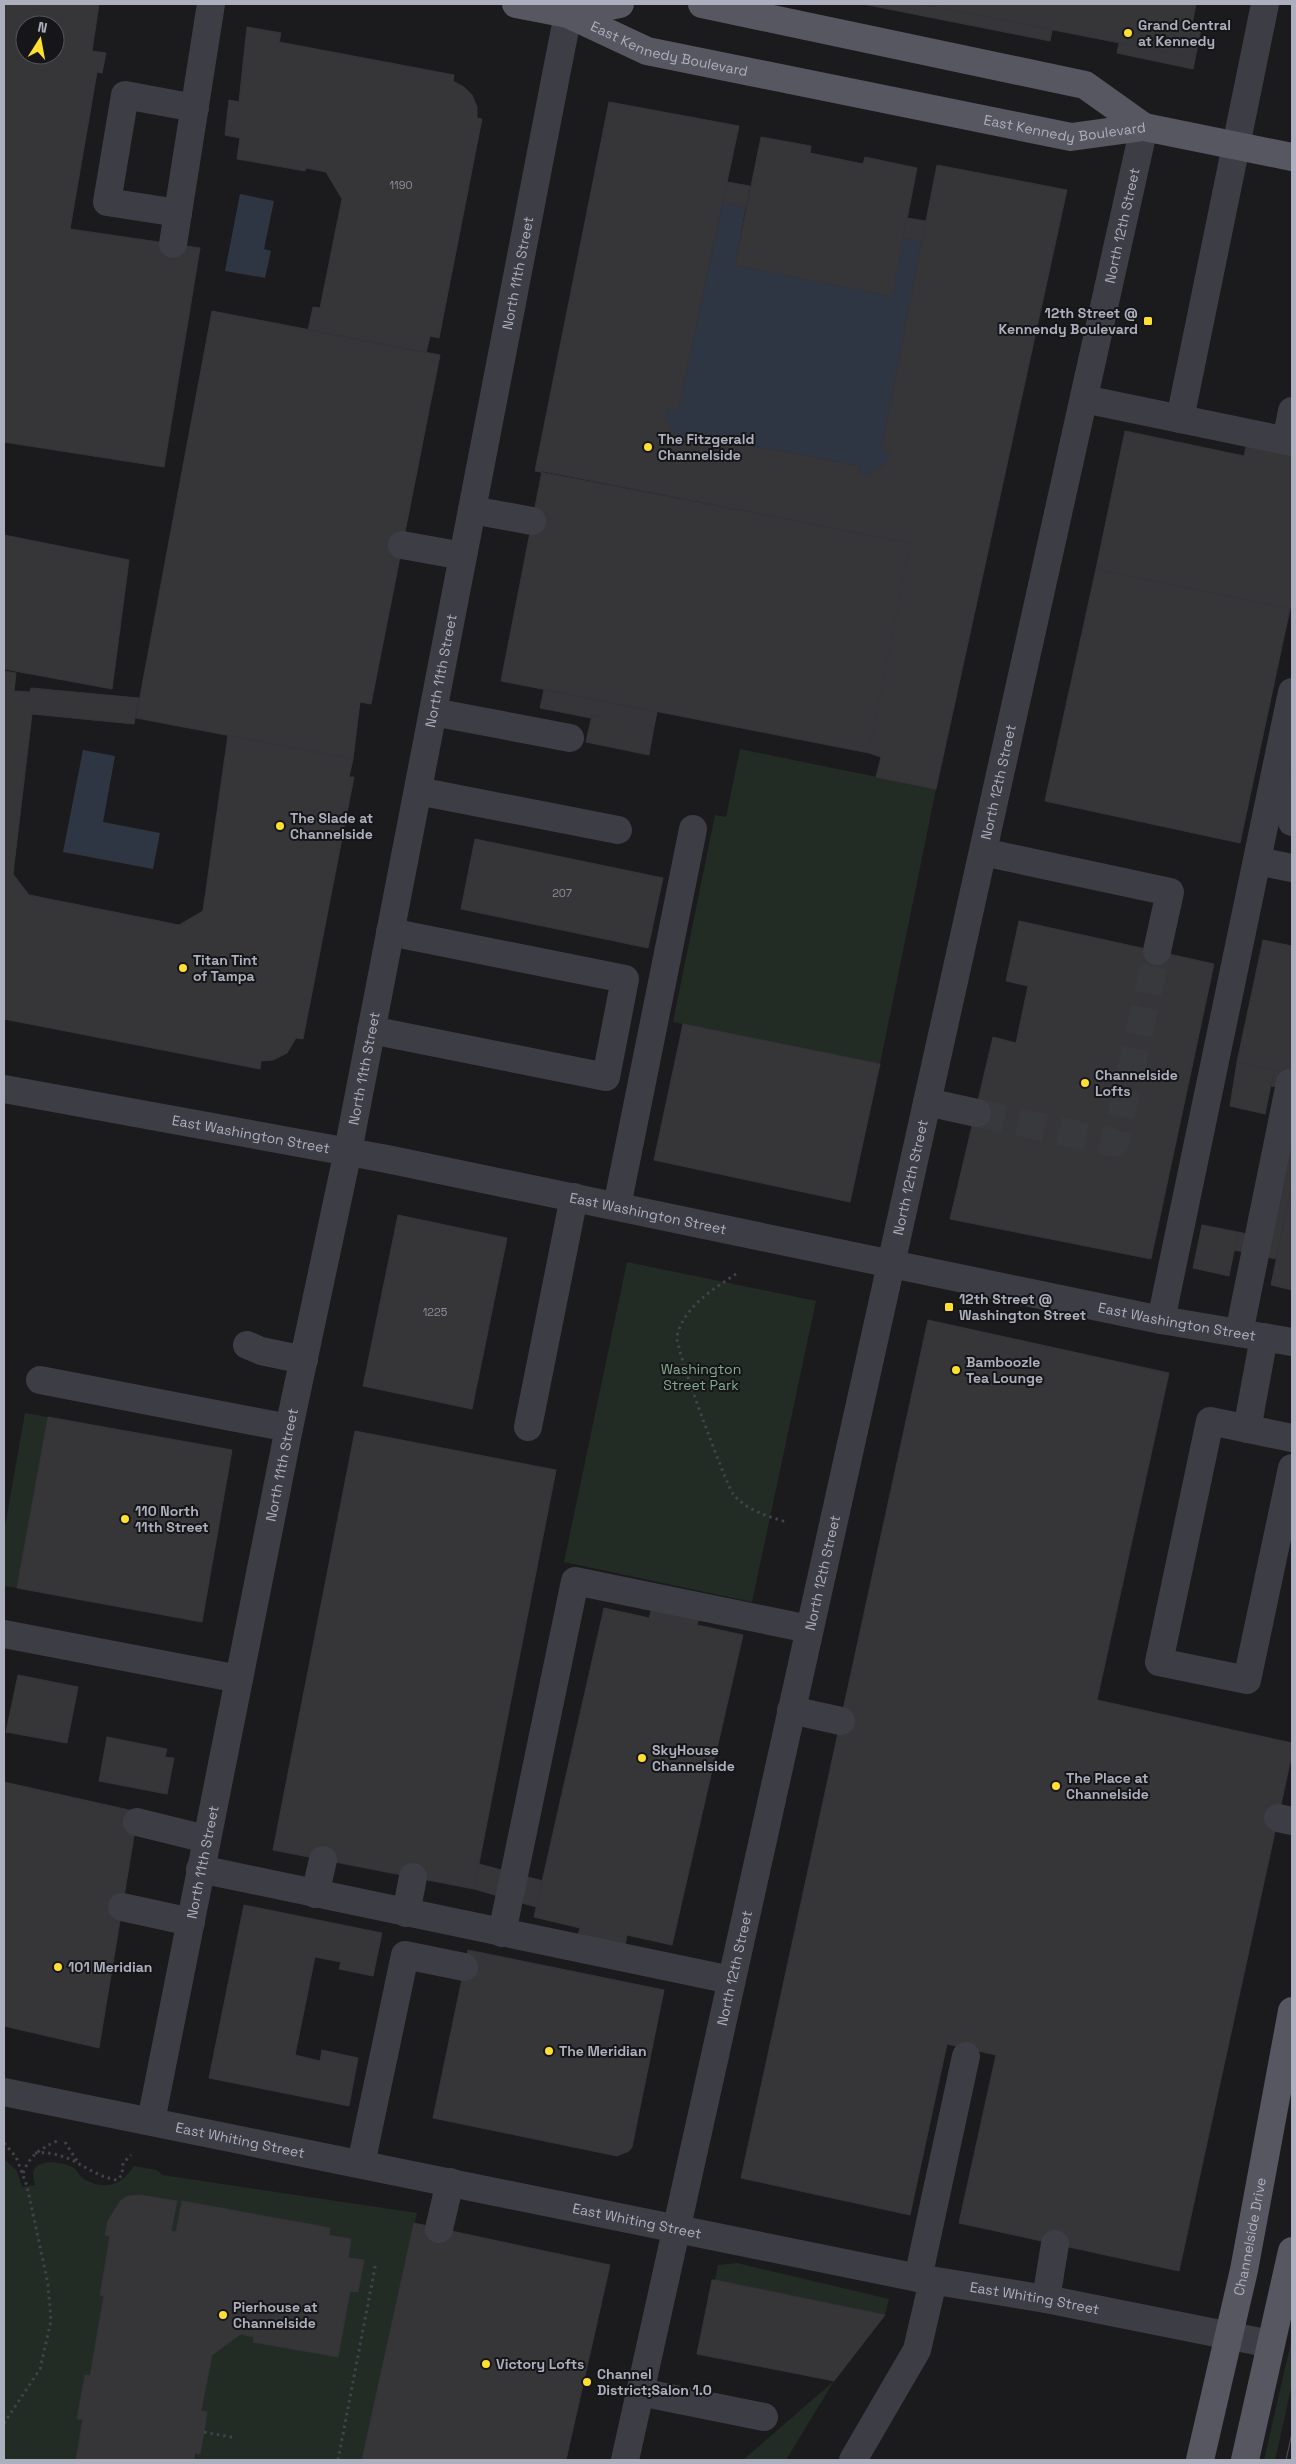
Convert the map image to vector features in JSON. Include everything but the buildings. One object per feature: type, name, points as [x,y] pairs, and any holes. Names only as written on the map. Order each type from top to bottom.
[{"type":"main road","name":"East Kennedy Boulevard","points":[[516,4],[570,7],[620,4]]},
{"type":"main road","name":"East Kennedy Boulevard","points":[[702,4],[1086,85],[1144,127]]},
{"type":"main road","name":"East Kennedy Boulevard","points":[[570,7],[647,51],[1071,137],[1144,127]]},
{"type":"main road","points":[[1144,127],[1292,157]]},
{"type":"main road","name":"Channelside Drive","points":[[1200,2460],[1245,2265],[1292,2011]]},
{"type":"main road","points":[[1246,2460],[1292,2251]]},
{"type":"street","points":[[173,244],[212,4]]},
{"type":"street","points":[[1180,419],[1265,4]]},
{"type":"street","name":"North 11th Street","points":[[150,2121],[289,1428],[348,1151],[570,7]]},
{"type":"street","points":[[178,214],[107,202],[125,95],[195,108]]},
{"type":"street","name":"North 12th Street","points":[[625,2460],[1144,127]]},
{"type":"street","points":[[1084,399],[1289,441],[1292,411]]},
{"type":"street","points":[[472,510],[532,521]]},
{"type":"street","points":[[402,545],[464,556]]},
{"type":"street","points":[[1161,1320],[1292,692]]},
{"type":"street","points":[[433,712],[570,738]]},
{"type":"street","points":[[1292,776],[1289,810],[1292,822]]},
{"type":"street","points":[[418,790],[618,830]]},
{"type":"street","points":[[617,1206],[693,829]]},
{"type":"street","points":[[982,852],[1170,892],[1157,951]]},
{"type":"street","points":[[1257,861],[1292,868]]},
{"type":"street","points":[[371,1030],[606,1077],[625,980],[390,932]]},
{"type":"street","points":[[1247,1429],[1251,1335],[1290,1083]]},
{"type":"street","name":"East Washington Street","points":[[4,1089],[348,1151],[1161,1320],[1292,1342]]},
{"type":"street","points":[[927,1102],[977,1113]]},
{"type":"street","points":[[528,1427],[574,1197]]},
{"type":"street","points":[[247,1345],[261,1352],[304,1360]]},
{"type":"street","points":[[40,1380],[289,1428]]},
{"type":"street","points":[[1292,1438],[1210,1421],[1159,1662],[1248,1680],[1292,1468]]},
{"type":"street","points":[[502,1933],[575,1581],[809,1629]]},
{"type":"street","points":[[4,1634],[239,1679]]},
{"type":"street","points":[[791,1710],[841,1721]]},
{"type":"street","points":[[137,1822],[206,1839]]},
{"type":"street","points":[[315,1894],[323,1860]]},
{"type":"street","points":[[200,1869],[731,1980]]},
{"type":"street","points":[[406,1913],[412,1877]]},
{"type":"street","points":[[122,1907],[191,1922]]},
{"type":"street","points":[[361,2164],[405,1955],[464,1967]]},
{"type":"street","points":[[853,2460],[917,2350],[926,2279],[966,2056]]},
{"type":"street","name":"East Whiting Street","points":[[4,2092],[926,2279],[1046,2299],[1271,2344]]},
{"type":"street","points":[[439,2229],[450,2182]]},
{"type":"street","points":[[1046,2299],[1056,2244]]},
{"type":"street","points":[[640,2392],[764,2417]]},
{"type":"path","points":[[736,1274],[698,1302],[685,1316],[676,1338],[685,1372],[733,1493],[751,1510],[786,1522]]},
{"type":"path","points":[[22,2174],[27,2162],[36,2153],[57,2141]]},
{"type":"path","points":[[65,2142],[78,2161]]},
{"type":"path","points":[[4,2143],[16,2158],[38,2229],[48,2284],[51,2321],[40,2369],[4,2424]]},
{"type":"path","points":[[36,2153],[47,2152],[78,2161],[103,2178],[117,2180],[122,2175],[123,2163],[131,2155]]},
{"type":"path","points":[[337,2458],[376,2262]]},
{"type":"path","points":[[204,2432],[236,2438]]},
{"type":"green space","points":[[740,749],[936,789],[880,1064],[673,1022],[715,815],[726,817]]},
{"type":"green space","name":"Washington Street Park","points":[[627,1262],[816,1301],[752,1602],[564,1562]]},
{"type":"green space","points":[[25,1413],[48,1417],[17,1588],[4,1586],[4,1532]]},
{"type":"green space","points":[[4,2159],[17,2171],[22,2187],[35,2185],[34,2170],[41,2164],[52,2162],[70,2166],[84,2179],[99,2185],[118,2182],[134,2166],[157,2170],[162,2175],[417,2213],[362,2460],[194,2460],[204,2432],[207,2412],[201,2411],[212,2355],[241,2334],[254,2337],[253,2342],[338,2357],[350,2291],[358,2292],[364,2261],[348,2258],[351,2239],[182,2201],[176,2232],[171,2231],[176,2201],[140,2195],[128,2196],[120,2201],[108,2221],[110,2236],[100,2295],[104,2296],[90,2376],[85,2375],[77,2418],[83,2419],[76,2460],[4,2460]]},
{"type":"green space","points":[[737,2263],[889,2299],[885,2315],[715,2280],[718,2265]]},
{"type":"green space","points":[[1292,2338],[1292,2384],[1275,2460],[1264,2460]]},
{"type":"green space","points":[[834,2381],[786,2460],[743,2460]]},
{"type":"water","points":[[240,194],[274,201],[264,249],[271,251],[265,278],[225,271]]},
{"type":"water","points":[[723,202],[746,207],[735,265],[892,296],[903,238],[922,241],[881,450],[889,452],[886,463],[869,476],[859,474],[861,466],[693,435],[691,443],[680,441],[665,419],[667,409],[678,411]]},
{"type":"water","points":[[83,750],[115,756],[103,822],[160,833],[153,869],[63,852]]},
{"type":"tunnel","points":[[977,1113],[1115,1143],[1157,951]]},
{"type":"tram line","points":[[1286,2460],[1292,2433]]},
{"type":"place","name":"Grand Central at Kennedy","points":[[1128,33]]},
{"type":"place","name":"12th Street @ Kennendy Boulevard","points":[[1148,321]]},
{"type":"place","name":"The Fitzgerald Channelside","points":[[648,447]]},
{"type":"place","name":"The Slade at Channelside","points":[[280,826]]},
{"type":"place","name":"Titan Tint of Tampa","points":[[183,968]]},
{"type":"place","name":"Channelside Lofts","points":[[1085,1083]]},
{"type":"place","name":"12th Street @ Washington Street","points":[[949,1307]]},
{"type":"place","name":"Bamboozle Tea Lounge","points":[[956,1370]]},
{"type":"place","name":"110 North 11th Street","points":[[125,1519]]},
{"type":"place","name":"SkyHouse Channelside","points":[[642,1758]]},
{"type":"place","name":"The Place at Channelside","points":[[1056,1786]]},
{"type":"place","name":"101 Meridian","points":[[58,1967]]},
{"type":"place","name":"The Meridian","points":[[549,2051]]},
{"type":"place","name":"Pierhouse at Channelside","points":[[223,2315]]},
{"type":"place","name":"Victory Lofts","points":[[486,2364]]},
{"type":"place","name":"Channel District;Salon 1.0","points":[[587,2382]]}]
